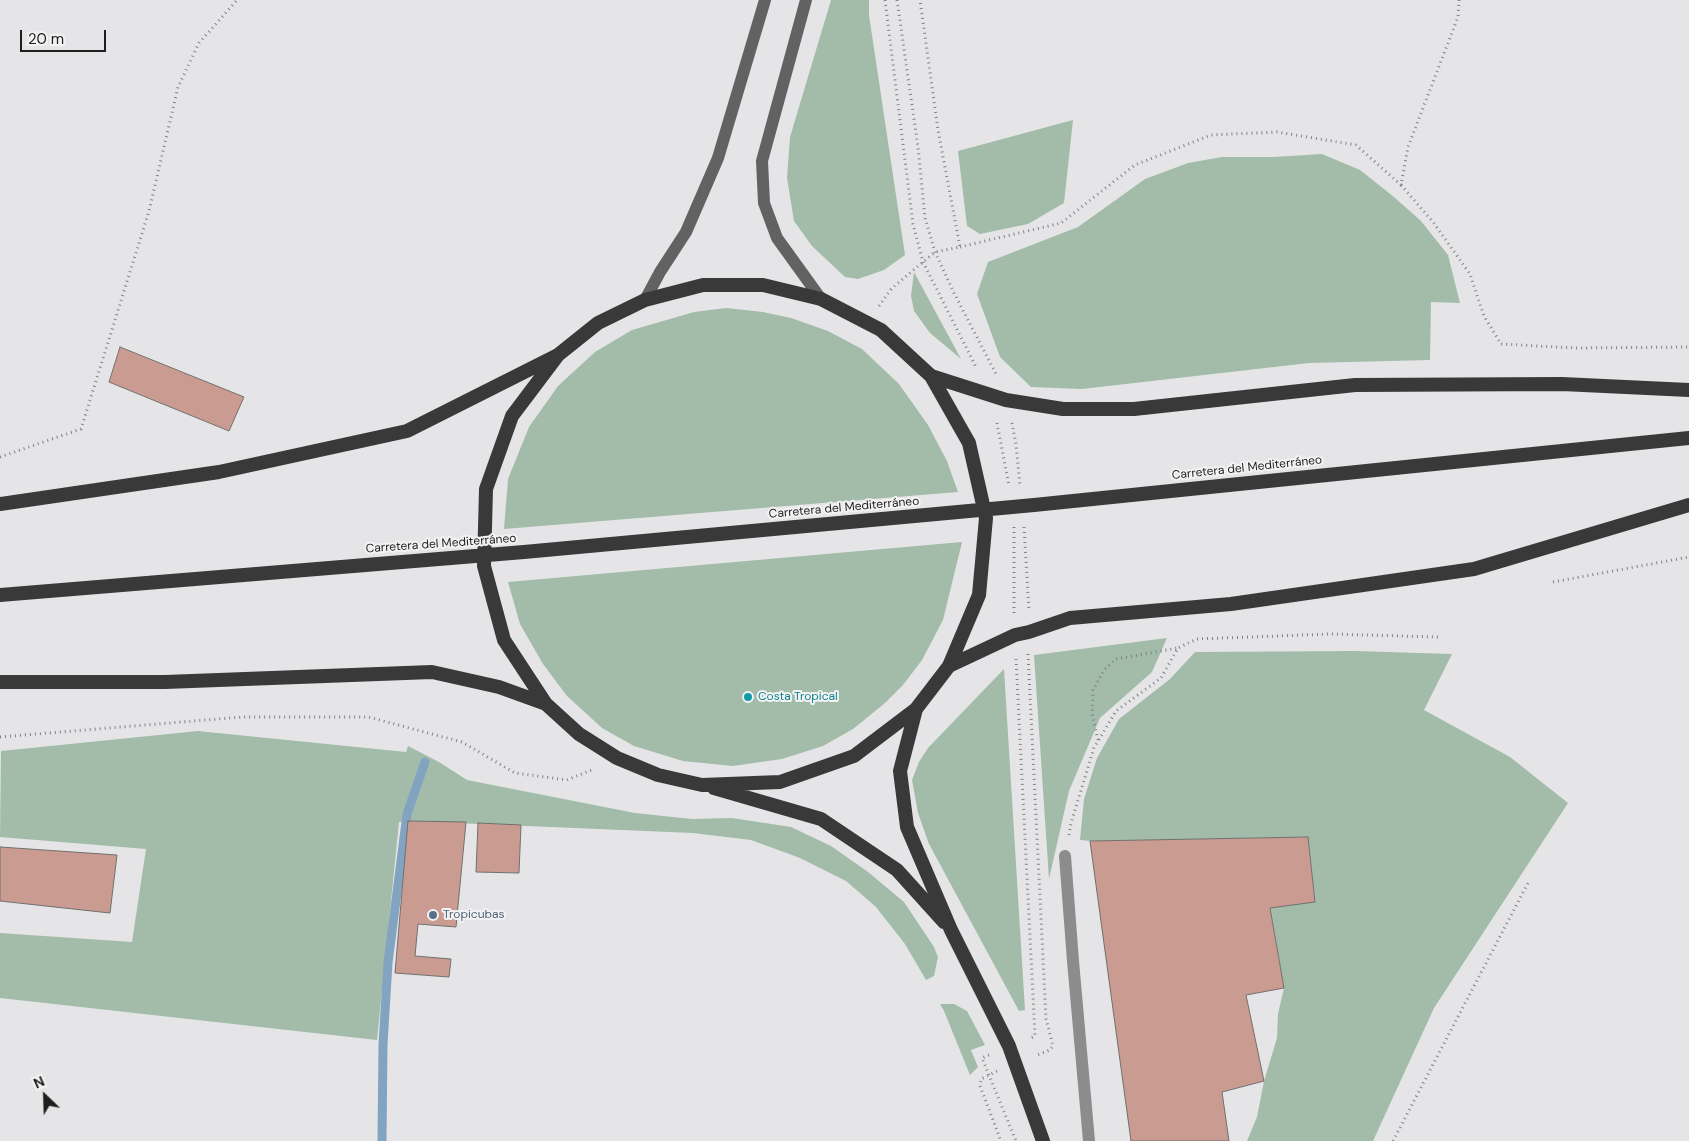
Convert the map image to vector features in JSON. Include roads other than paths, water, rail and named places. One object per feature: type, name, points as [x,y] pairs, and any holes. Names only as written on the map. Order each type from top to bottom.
[{"type":"highway","points":[[0,504],[219,472],[407,431],[558,355],[598,323],[645,300],[703,286],[763,285],[821,298],[881,330],[931,376],[969,443],[986,518],[979,595],[949,666],[916,709],[854,756],[780,782],[702,785]]},
{"type":"highway","points":[[558,355],[512,416],[486,489],[484,566],[504,640],[546,704],[579,734],[617,758],[658,775],[702,785],[821,819],[897,870],[951,930]]},
{"type":"highway","points":[[931,376],[1006,400],[1063,409],[1134,409],[1355,384],[1562,384],[1689,390]]},
{"type":"highway","name":"Carretera del Mediterráneo","points":[[0,595],[524,552],[929,515],[1689,438]]},
{"type":"highway","points":[[949,666],[1015,635],[1070,618],[1231,604],[1474,569],[1689,505]]},
{"type":"highway","points":[[0,682],[165,682],[432,672],[499,686],[546,704]]},
{"type":"highway","points":[[916,709],[900,772],[907,827],[951,930],[1009,1046],[1043,1141]]},
{"type":"main road","points":[[645,300],[660,272],[686,232],[718,158],[765,0]]},
{"type":"main road","points":[[806,0],[762,161],[764,203],[777,238],[821,298]]},
{"type":"lane","points":[[1065,856],[1089,1141]]},
{"type":"waterway","points":[[382,1141],[383,1044],[388,963],[407,814],[425,762]]},
{"type":"place","name":"Costa Tropical","points":[[748,697]]},
{"type":"place","name":"Tropicubas","points":[[433,915]]}]
